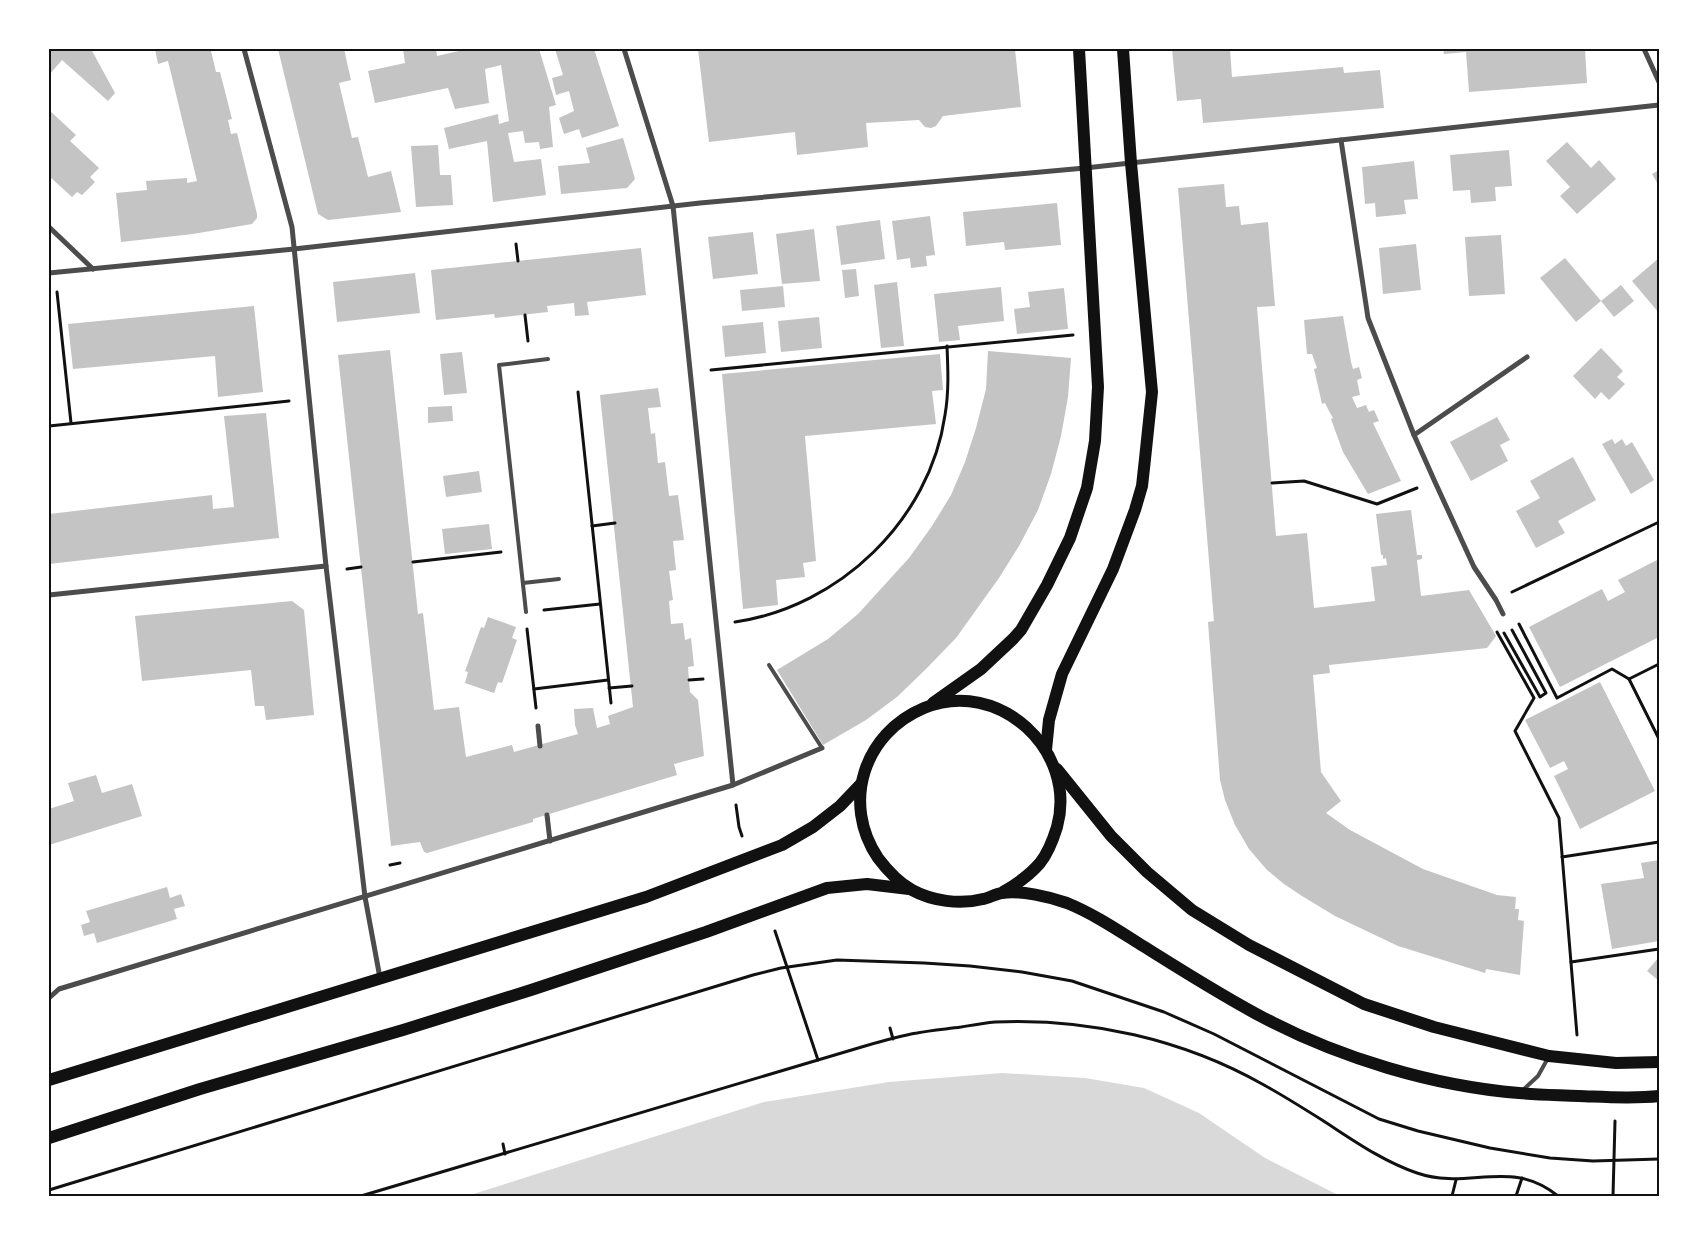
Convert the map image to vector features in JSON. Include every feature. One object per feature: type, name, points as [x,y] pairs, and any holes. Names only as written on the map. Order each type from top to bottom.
[{"type":"main road","points":[[910,889],[886,869],[869,844],[860,815],[861,784],[869,759],[884,737],[904,718],[927,707],[981,669],[1021,630],[1047,585],[1070,538],[1087,488],[1095,441],[1098,387],[1079,49]]},
{"type":"main road","points":[[1046,750],[1049,720],[1062,674],[1113,569],[1142,486],[1152,392],[1131,163],[1124,49]]},
{"type":"main road","points":[[927,707],[954,701],[981,703],[1007,712],[1029,728],[1046,750],[1055,767],[1110,836],[1146,872],[1192,910],[1249,945],[1364,1004],[1434,1027],[1549,1056],[1616,1063],[1659,1062]]},
{"type":"main road","points":[[49,1138],[200,1089],[531,990],[706,932],[827,888],[867,884],[910,889],[932,898],[956,902],[980,900],[1003,892],[1024,879],[1041,862],[1053,840],[1060,816],[1060,791],[1055,767]]},
{"type":"main road","points":[[49,1080],[646,897],[782,845],[813,827],[840,806],[861,784]]},
{"type":"main road","points":[[1003,892],[1037,894],[1067,903],[1086,912],[1192,977],[1264,1018],[1327,1048],[1393,1070],[1461,1085],[1518,1094],[1615,1097],[1659,1096]]},
{"type":"street","points":[[244,49],[288,207],[294,249],[326,566],[365,897],[380,978]]},
{"type":"street","points":[[624,49],[673,206],[733,785]]},
{"type":"street","points":[[1644,49],[1659,82]]},
{"type":"street","points":[[52,273],[294,249],[673,206],[1085,168],[1659,105]]},
{"type":"street","points":[[1341,140],[1368,318],[1414,435],[1474,567],[1504,614]]},
{"type":"street","points":[[49,227],[93,269]]},
{"type":"street","points":[[1414,435],[1527,358]]},
{"type":"street","points":[[49,595],[326,566]]},
{"type":"street","points":[[538,726],[540,746]]},
{"type":"street","points":[[49,998],[59,989],[733,785],[822,748]]},
{"type":"street","points":[[547,815],[550,841]]},
{"type":"lane","points":[[526,612],[499,365],[548,359]]},
{"type":"lane","points":[[523,583],[559,579]]},
{"type":"lane","points":[[769,665],[822,748]]},
{"type":"lane","points":[[1518,1094],[1538,1076],[1549,1056]]},
{"type":"path","points":[[52,273],[71,423]]},
{"type":"path","points":[[525,315],[530,362]]},
{"type":"path","points":[[690,372],[1075,334]]},
{"type":"path","points":[[716,625],[748,620],[779,612],[809,599],[837,583],[856,568],[885,540],[906,513],[924,483],[937,450],[945,416],[949,382],[947,346]]},
{"type":"path","points":[[578,392],[610,702]]},
{"type":"path","points":[[49,426],[309,399]]},
{"type":"path","points":[[1272,483],[1304,481],[1377,504],[1435,482]]},
{"type":"path","points":[[1496,600],[1659,522]]},
{"type":"path","points":[[592,526],[615,523]]},
{"type":"path","points":[[413,562],[519,550]]},
{"type":"path","points":[[1504,596],[1557,698],[1612,669],[1629,679],[1659,739]]},
{"type":"path","points":[[538,726],[526,612],[600,604]]},
{"type":"path","points":[[1504,614],[1546,693],[1540,697],[1504,632]]},
{"type":"path","points":[[1494,626],[1534,698],[1515,730],[1559,818],[1578,1043]]},
{"type":"path","points":[[1629,679],[1659,664]]},
{"type":"path","points":[[534,689],[608,680]]},
{"type":"path","points":[[609,688],[632,686]]},
{"type":"path","points":[[1562,858],[1659,842]]},
{"type":"path","points":[[1571,962],[1659,949]]},
{"type":"path","points":[[49,1190],[753,974],[837,960],[924,962],[1022,972],[1072,981],[1172,1015],[1214,1034],[1380,1119],[1418,1131],[1515,1153],[1550,1158],[1659,1159]]},
{"type":"path","points":[[787,967],[818,1060]]},
{"type":"path","points":[[361,1196],[893,1039],[916,1033],[994,1022],[1058,1022],[1125,1032],[1184,1049],[1239,1070],[1383,1159],[1433,1178],[1456,1180],[1493,1175],[1522,1178],[1545,1186],[1558,1196]]},
{"type":"path","points":[[890,1028],[893,1039]]},
{"type":"path","points":[[1614,1196],[1615,1121]]},
{"type":"path","points":[[503,1144],[505,1154]]},
{"type":"path","points":[[1516,1196],[1522,1178]]},
{"type":"path","points":[[1452,1196],[1456,1180]]},
{"type":"shaded area","points":[[1002,1073],[1085,1078],[1144,1088],[1199,1113],[1265,1158],[1340,1196],[467,1196],[764,1102],[889,1082]]},
{"type":"building","points":[[49,49],[91,49],[115,93],[108,101],[62,60],[49,75]]},
{"type":"building","points":[[155,49],[219,49],[211,51],[216,72],[220,72],[232,119],[228,120],[231,134],[237,133],[257,214],[257,218],[252,224],[193,234],[121,242],[116,193],[147,190],[146,181],[187,178],[187,183],[197,181],[168,61],[158,64]]},
{"type":"building","points":[[278,49],[344,49],[351,80],[339,83],[352,138],[358,137],[368,177],[391,171],[401,212],[328,220],[318,214]]},
{"type":"building","points":[[403,49],[436,49],[437,56],[468,49],[539,49],[556,105],[549,107],[553,147],[540,149],[539,142],[525,143],[523,131],[508,133],[514,162],[541,159],[546,195],[493,202],[487,141],[449,149],[444,128],[498,114],[499,124],[509,121],[501,65],[485,69],[489,103],[455,109],[448,88],[375,103],[368,71],[405,63]]},
{"type":"building","points":[[555,49],[594,49],[619,126],[582,138],[579,129],[564,134],[559,118],[574,111],[569,91],[556,95],[552,78],[563,75]]},
{"type":"building","points":[[698,49],[1015,49],[1021,107],[943,116],[936,126],[931,128],[925,127],[919,120],[866,123],[868,147],[797,155],[795,132],[709,142]]},
{"type":"building","points":[[1172,49],[1230,49],[1232,77],[1343,67],[1344,73],[1380,70],[1384,108],[1203,123],[1201,99],[1177,101]]},
{"type":"building","points":[[1443,49],[1585,49],[1587,83],[1469,92],[1466,52],[1444,54]]},
{"type":"building","points":[[49,110],[76,135],[70,141],[99,168],[90,177],[95,182],[82,195],[77,192],[72,197],[49,176]]},
{"type":"building","points":[[623,138],[635,179],[627,188],[561,194],[558,166],[590,163],[586,148]]},
{"type":"building","points":[[1567,142],[1591,168],[1599,160],[1616,179],[1577,214],[1560,196],[1570,187],[1546,161]]},
{"type":"building","points":[[438,145],[440,175],[451,175],[453,205],[416,207],[411,146]]},
{"type":"building","points":[[1509,150],[1512,186],[1495,187],[1496,201],[1471,203],[1470,190],[1453,191],[1450,155]]},
{"type":"building","points":[[1414,161],[1418,199],[1404,200],[1406,214],[1376,217],[1375,203],[1365,204],[1362,167]]},
{"type":"building","points":[[1659,170],[1659,186],[1652,174]]},
{"type":"building","points":[[1224,184],[1226,207],[1239,206],[1241,225],[1268,222],[1275,306],[1257,307],[1276,536],[1307,533],[1314,608],[1375,601],[1371,567],[1387,565],[1386,558],[1383,559],[1383,555],[1381,555],[1376,514],[1411,510],[1417,555],[1422,555],[1422,559],[1417,560],[1421,596],[1469,590],[1496,636],[1487,648],[1329,665],[1330,673],[1313,675],[1321,772],[1341,801],[1326,813],[1350,830],[1423,869],[1497,895],[1516,897],[1515,909],[1519,909],[1518,920],[1524,921],[1520,975],[1486,969],[1485,973],[1398,946],[1335,916],[1284,884],[1267,870],[1249,849],[1235,825],[1225,800],[1220,780],[1208,622],[1214,621],[1178,188]]},
{"type":"building","points":[[1057,203],[1061,245],[1005,250],[1004,242],[966,246],[963,212]]},
{"type":"building","points":[[930,216],[935,255],[926,256],[927,266],[911,268],[910,258],[897,260],[892,221]]},
{"type":"building","points":[[880,220],[885,259],[841,265],[836,226]]},
{"type":"building","points":[[814,229],[820,281],[782,284],[776,234]]},
{"type":"building","points":[[753,232],[758,274],[713,279],[708,237]]},
{"type":"building","points":[[1501,235],[1505,294],[1469,296],[1465,237]]},
{"type":"building","points":[[1416,244],[1421,290],[1383,294],[1379,248]]},
{"type":"building","points":[[641,248],[646,295],[587,302],[589,315],[575,316],[574,303],[547,306],[548,312],[495,318],[494,314],[436,320],[431,270]]},
{"type":"building","points":[[1565,258],[1601,301],[1576,322],[1540,278]]},
{"type":"building","points":[[1659,258],[1659,313],[1632,281]]},
{"type":"building","points":[[856,269],[859,296],[845,298],[842,270]]},
{"type":"building","points":[[415,273],[420,313],[337,322],[333,282]]},
{"type":"building","points":[[897,282],[904,346],[881,348],[874,285]]},
{"type":"building","points":[[1621,285],[1634,301],[1614,317],[1601,301]]},
{"type":"building","points":[[783,286],[785,307],[742,311],[740,290]]},
{"type":"building","points":[[1001,287],[1004,321],[958,326],[960,340],[939,342],[934,294]]},
{"type":"building","points":[[1064,288],[1068,329],[1017,334],[1014,309],[1030,307],[1028,292]]},
{"type":"building","points":[[254,306],[263,392],[218,397],[215,356],[73,369],[68,324]]},
{"type":"building","points":[[1343,316],[1353,369],[1359,367],[1362,378],[1357,380],[1360,395],[1352,397],[1357,408],[1366,405],[1369,412],[1374,410],[1379,421],[1373,423],[1401,481],[1368,494],[1343,452],[1331,419],[1333,418],[1325,403],[1322,404],[1314,369],[1317,368],[1312,354],[1307,354],[1304,320]]},
{"type":"building","points":[[819,317],[822,348],[781,352],[778,321]]},
{"type":"building","points":[[763,322],[766,353],[725,357],[722,326]]},
{"type":"building","points":[[1601,348],[1623,371],[1617,377],[1625,384],[1609,400],[1601,392],[1595,399],[1573,376]]},
{"type":"building","points":[[390,350],[418,614],[423,613],[434,710],[459,707],[466,757],[512,745],[514,752],[578,734],[575,725],[574,709],[593,708],[597,728],[610,724],[608,716],[633,707],[600,395],[658,388],[661,407],[648,408],[651,434],[655,433],[658,463],[665,462],[669,496],[678,495],[684,540],[673,541],[676,570],[669,571],[673,600],[669,601],[671,624],[683,623],[685,640],[691,638],[694,666],[688,667],[690,692],[698,700],[704,756],[674,764],[677,775],[533,819],[533,822],[427,853],[424,852],[420,842],[391,846],[338,355]]},
{"type":"building","points":[[988,351],[1071,358],[1068,397],[1061,436],[1051,474],[1038,510],[999,578],[956,638],[897,697],[866,720],[823,745],[777,670],[828,639],[858,614],[909,558],[932,526],[951,495],[965,462],[976,428],[986,389]]},
{"type":"building","points":[[462,352],[467,393],[444,395],[440,354]]},
{"type":"building","points":[[940,354],[943,390],[932,391],[936,424],[805,436],[816,561],[803,563],[805,577],[776,580],[778,605],[743,609],[722,374]]},
{"type":"building","points":[[452,406],[453,421],[428,423],[428,407]]},
{"type":"building","points":[[266,413],[279,538],[49,564],[49,514],[212,495],[213,509],[234,507],[224,416]]},
{"type":"building","points":[[1497,417],[1510,440],[1500,445],[1508,461],[1471,481],[1450,442]]},
{"type":"building","points":[[1612,439],[1615,444],[1622,439],[1626,446],[1632,442],[1654,480],[1631,494],[1602,444]]},
{"type":"building","points":[[1573,457],[1596,500],[1558,521],[1565,533],[1536,548],[1516,511],[1540,498],[1530,481]]},
{"type":"building","points":[[479,471],[482,492],[446,497],[443,476]]},
{"type":"building","points":[[489,524],[492,549],[445,554],[442,529]]},
{"type":"building","points":[[1659,559],[1659,637],[1560,687],[1529,627],[1602,589],[1608,601],[1625,592],[1618,580]]},
{"type":"building","points":[[292,601],[304,610],[314,715],[266,720],[264,706],[255,706],[251,670],[142,681],[135,616]]},
{"type":"building","points":[[488,617],[516,627],[512,638],[517,640],[502,683],[498,682],[494,693],[465,683],[468,672],[465,671],[481,627],[484,628]]},
{"type":"building","points":[[1600,682],[1655,791],[1580,829],[1554,776],[1568,769],[1564,761],[1550,768],[1525,720]]},
{"type":"building","points":[[96,775],[102,793],[132,784],[142,816],[49,845],[49,809],[74,801],[68,783]]},
{"type":"building","points":[[1659,860],[1659,941],[1612,949],[1601,884],[1644,878],[1641,863]]},
{"type":"building","points":[[167,887],[170,898],[181,894],[185,906],[174,909],[177,919],[97,943],[94,933],[84,936],[81,925],[90,922],[86,911]]},
{"type":"building","points":[[1659,957],[1659,981],[1647,971]]}]
